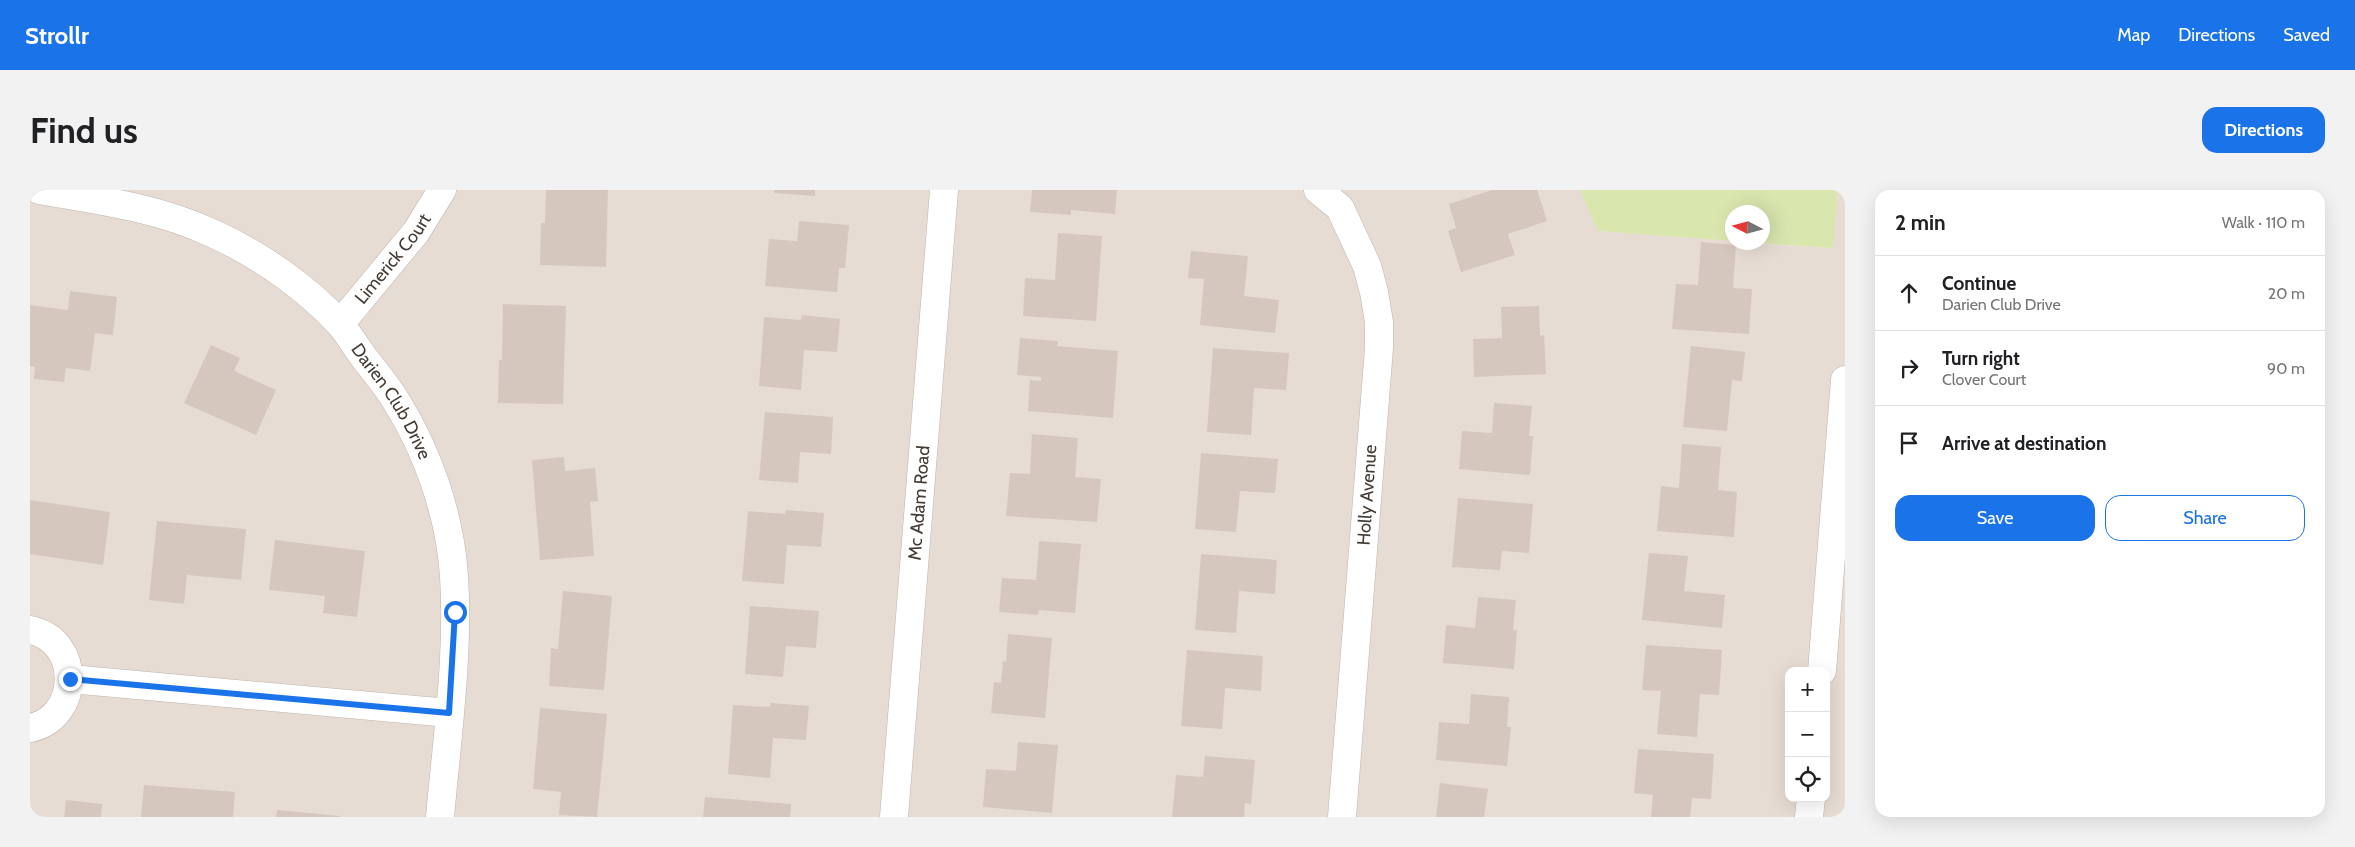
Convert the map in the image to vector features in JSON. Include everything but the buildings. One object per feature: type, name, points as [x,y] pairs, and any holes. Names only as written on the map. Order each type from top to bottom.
[{"type":"street","name":"Darien Club Drive","points":[[39,190],[129,205],[168,216],[213,233],[271,266],[340,324],[396,400],[425,456],[438,492],[454,574],[455,612],[440,817]]},
{"type":"street","name":"Limerick Court","points":[[340,324],[416,232],[442,190]]},
{"type":"street","name":"Mc Adam Road","points":[[894,817],[944,190]]},
{"type":"street","name":"Holly Avenue","points":[[1318,190],[1340,208],[1367,266],[1379,322],[1379,348],[1342,817]]},
{"type":"street","points":[[1823,667],[1838,564],[1845,380]]},
{"type":"street","points":[[30,630],[38,631],[55,642],[66,659],[70,679],[66,699],[55,715],[38,727],[30,728]]},
{"type":"street","points":[[70,679],[449,713]]},
{"type":"street","points":[[1809,817],[1811,802]]},
{"type":"shaded area","points":[[30,190],[1580,190],[1599,231],[1725,240],[1725,250],[1770,250],[1770,244],[1833,248],[1838,190],[1845,190],[1845,817],[30,817]]},
{"type":"green space","points":[[1580,190],[1838,190],[1833,248],[1770,244],[1770,205],[1725,205],[1725,240],[1598,231]]},
{"type":"route","points":[[70,679],[449,713],[455,612]]}]
